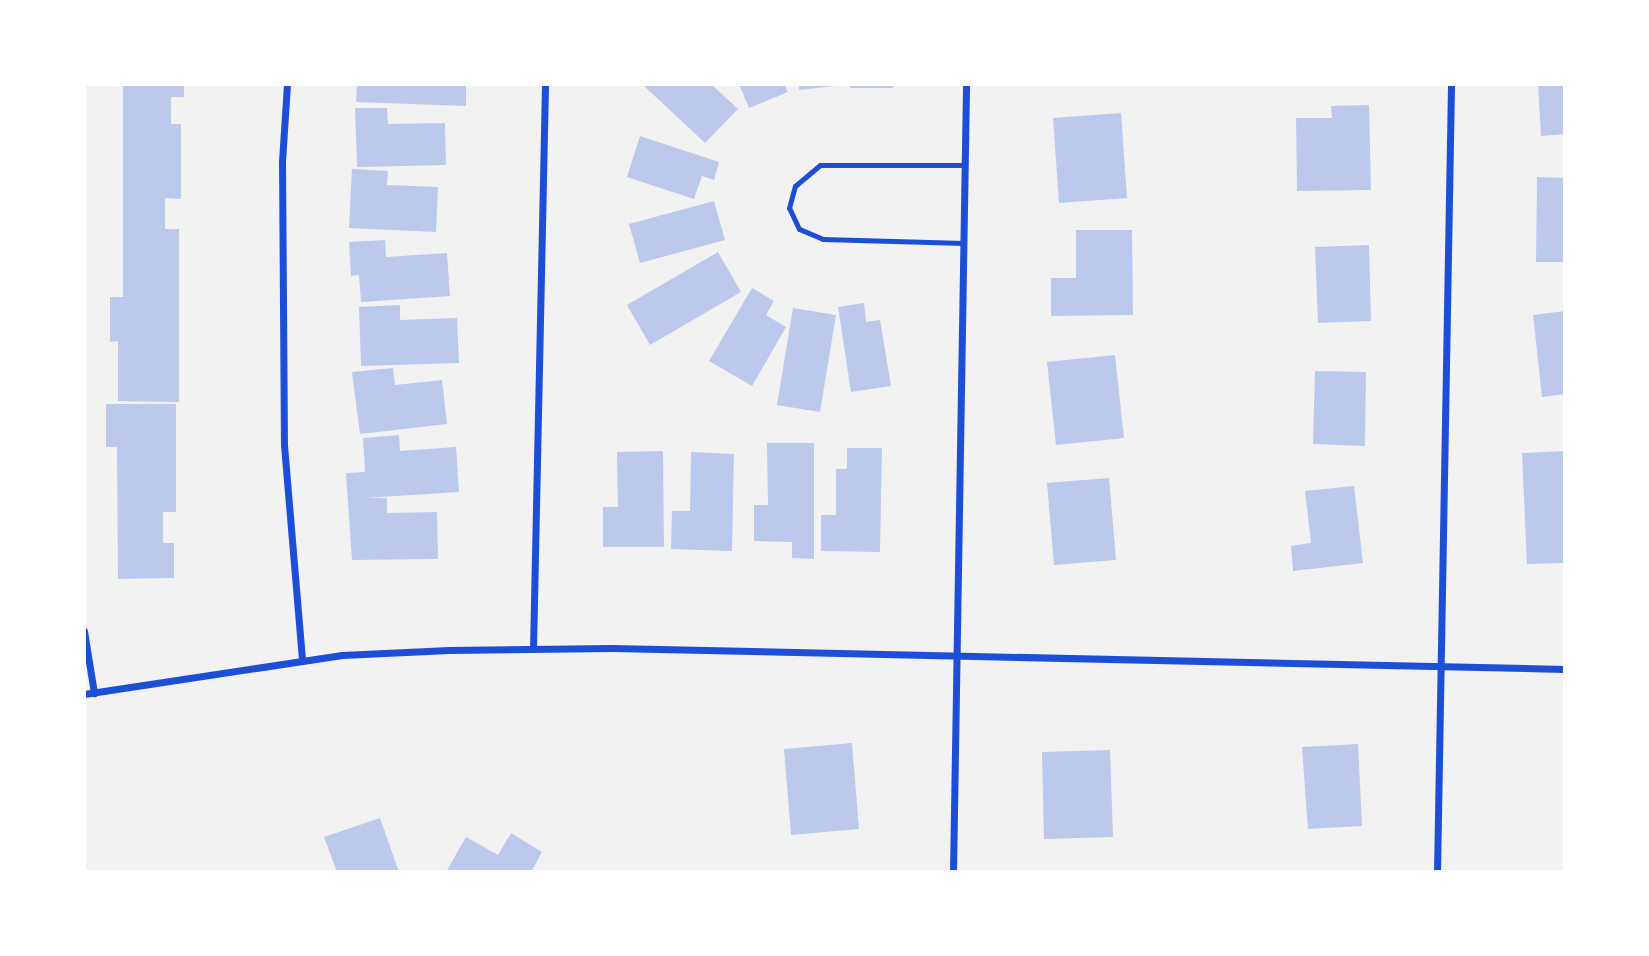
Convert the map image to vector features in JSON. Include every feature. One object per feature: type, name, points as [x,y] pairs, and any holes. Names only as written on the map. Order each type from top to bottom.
[{"type":"street","points":[[287,84],[282,161],[284,446],[302,660]]},
{"type":"street","points":[[533,649],[545,84]]},
{"type":"street","points":[[953,872],[966,84]]},
{"type":"street","points":[[1437,872],[1451,84]]},
{"type":"street","points":[[84,631],[94,692]]},
{"type":"street","points":[[84,694],[302,660],[395,651],[533,649],[1440,664],[1565,669]]},
{"type":"lane","points":[[964,243],[822,239],[799,229],[789,208],[795,186],[820,165],[965,165]]},
{"type":"building","points":[[123,84],[184,84],[184,97],[171,97],[171,124],[181,124],[181,199],[165,198],[165,229],[179,229],[179,402],[118,401],[118,341],[110,342],[110,297],[123,297]]},
{"type":"building","points":[[357,84],[466,84],[466,106],[356,102]]},
{"type":"building","points":[[642,84],[711,84],[738,109],[705,143]]},
{"type":"building","points":[[739,84],[784,84],[788,92],[749,108]]},
{"type":"building","points":[[799,84],[835,84],[835,86],[799,90]]},
{"type":"building","points":[[850,84],[893,84],[893,88],[850,88]]},
{"type":"building","points":[[1538,84],[1565,84],[1565,134],[1541,136]]},
{"type":"building","points":[[1369,105],[1371,190],[1297,191],[1296,118],[1332,118],[1331,106]]},
{"type":"building","points":[[355,108],[387,108],[388,124],[445,123],[446,165],[357,167]]},
{"type":"building","points":[[1121,113],[1127,198],[1059,203],[1053,118]]},
{"type":"building","points":[[640,136],[719,162],[714,180],[702,176],[694,199],[627,177]]},
{"type":"building","points":[[352,169],[388,171],[387,185],[438,187],[436,232],[349,228]]},
{"type":"building","points":[[1537,177],[1565,178],[1565,262],[1536,262]]},
{"type":"building","points":[[714,201],[725,240],[640,263],[629,224]]},
{"type":"building","points":[[1076,230],[1132,230],[1133,315],[1051,316],[1051,278],[1076,278]]},
{"type":"building","points":[[385,240],[386,257],[447,253],[450,296],[361,302],[359,275],[351,276],[349,242]]},
{"type":"building","points":[[1369,245],[1371,321],[1318,323],[1315,247]]},
{"type":"building","points":[[718,252],[741,292],[650,345],[627,305]]},
{"type":"building","points":[[752,288],[774,301],[766,315],[786,327],[752,386],[709,361]]},
{"type":"building","points":[[864,303],[866,322],[880,320],[891,386],[851,392],[838,307]]},
{"type":"building","points":[[400,305],[400,320],[457,318],[459,363],[361,366],[359,307]]},
{"type":"building","points":[[793,308],[836,315],[820,412],[777,405]]},
{"type":"building","points":[[1565,311],[1565,394],[1542,397],[1533,315]]},
{"type":"building","points":[[1115,355],[1124,438],[1056,445],[1047,362]]},
{"type":"building","points":[[393,368],[395,385],[442,380],[447,424],[360,434],[352,372]]},
{"type":"building","points":[[1315,371],[1366,372],[1365,446],[1313,444]]},
{"type":"building","points":[[106,404],[176,404],[176,512],[163,512],[163,543],[174,543],[174,578],[118,579],[117,447],[106,447]]},
{"type":"building","points":[[399,435],[400,451],[456,447],[459,492],[365,498],[387,498],[387,513],[437,512],[438,559],[352,560],[346,473],[365,472],[363,438]]},
{"type":"building","points":[[767,443],[814,443],[814,559],[792,558],[792,542],[754,541],[754,505],[768,505]]},
{"type":"building","points":[[847,448],[882,448],[880,552],[821,551],[821,515],[836,515],[836,469],[847,469]]},
{"type":"building","points":[[663,451],[664,547],[603,547],[603,507],[618,507],[617,452]]},
{"type":"building","points":[[1565,451],[1565,563],[1527,564],[1522,453]]},
{"type":"building","points":[[691,452],[734,454],[732,551],[671,549],[672,511],[690,511]]},
{"type":"building","points":[[1109,478],[1116,560],[1054,565],[1047,483]]},
{"type":"building","points":[[1354,486],[1363,563],[1293,571],[1291,546],[1311,543],[1305,491]]},
{"type":"building","points":[[852,743],[859,829],[791,835],[784,749]]},
{"type":"building","points":[[1358,744],[1362,826],[1308,829],[1302,747]]},
{"type":"building","points":[[1110,750],[1113,837],[1044,839],[1042,752]]},
{"type":"building","points":[[380,818],[399,872],[337,872],[324,837]]},
{"type":"building","points":[[511,833],[542,852],[531,872],[446,872],[466,837],[498,855]]}]
